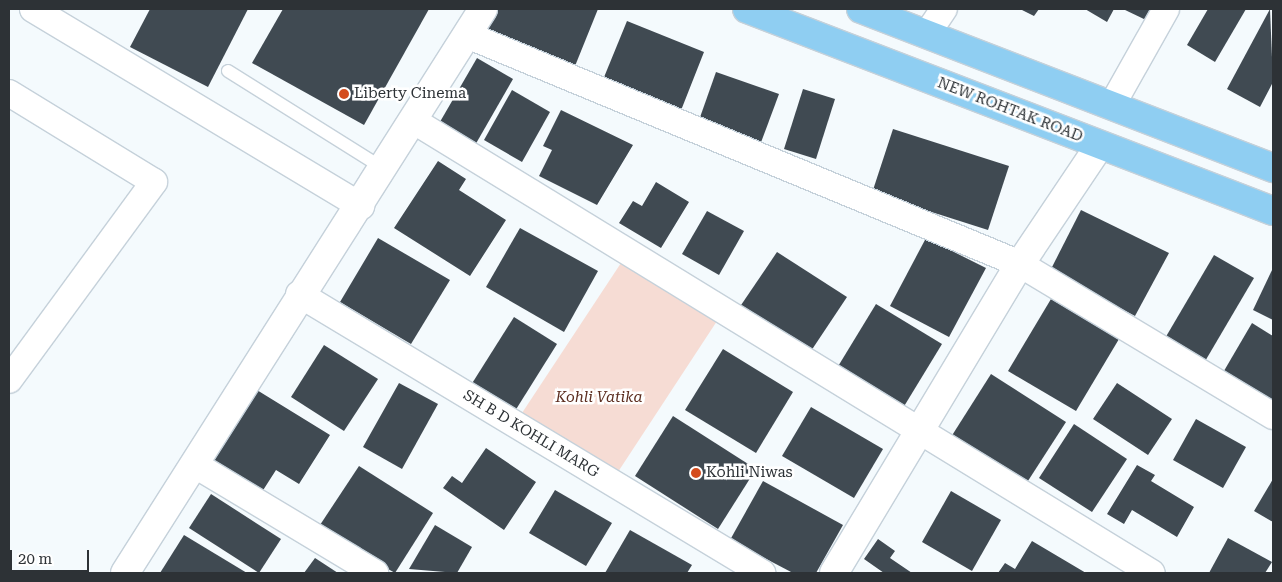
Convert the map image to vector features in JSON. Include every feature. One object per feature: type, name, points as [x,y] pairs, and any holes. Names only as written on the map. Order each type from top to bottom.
[{"type":"main road","name":"NEW ROHTAK ROAD","points":[[747,9],[1273,211]]},
{"type":"main road","points":[[861,9],[1273,168]]},
{"type":"street","points":[[125,573],[197,466],[299,294],[361,206],[483,9]]},
{"type":"street","points":[[927,34],[944,9]]},
{"type":"street","points":[[1112,105],[1166,9]]},
{"type":"street","points":[[37,10],[361,206]]},
{"type":"street","points":[[467,35],[1020,264],[1273,416]]},
{"type":"street","points":[[9,93],[154,182],[10,374]]},
{"type":"street","points":[[414,121],[920,435],[1152,573]]},
{"type":"street","points":[[834,573],[920,435],[1020,264],[1100,144]]},
{"type":"street","name":"SH B D KOHLI MARG","points":[[299,294],[762,573]]},
{"type":"street","points":[[197,466],[375,573]]},
{"type":"lane","points":[[228,71],[384,169]]},
{"type":"green space","name":"Kohli Vatika","points":[[621,263],[717,321],[616,475],[520,416]]},
{"type":"building","points":[[150,9],[248,9],[208,87],[130,47]]},
{"type":"building","name":"Liberty Cinema","points":[[283,9],[429,9],[364,125],[252,63]]},
{"type":"building","points":[[492,9],[598,9],[573,71],[475,35]]},
{"type":"building","points":[[1020,9],[1039,9],[1034,16]]},
{"type":"building","points":[[1085,9],[1114,9],[1107,22]]},
{"type":"building","points":[[1123,9],[1152,9],[1146,20]]},
{"type":"building","points":[[1208,9],[1246,9],[1215,62],[1187,45]]},
{"type":"building","points":[[1270,9],[1273,82],[1260,107],[1227,89]]},
{"type":"building","points":[[627,21],[704,52],[678,118],[600,87]]},
{"type":"building","points":[[477,58],[513,79],[474,147],[437,127]]},
{"type":"building","points":[[716,72],[779,94],[760,145],[698,123]]},
{"type":"building","points":[[803,89],[835,99],[816,159],[784,149]]},
{"type":"building","points":[[512,90],[550,112],[522,162],[484,140]]},
{"type":"building","points":[[561,110],[633,145],[597,205],[539,176],[552,150],[543,146]]},
{"type":"building","points":[[893,129],[1009,166],[988,230],[872,193]]},
{"type":"building","points":[[438,161],[466,179],[459,190],[506,220],[470,276],[394,228]]},
{"type":"building","points":[[656,182],[689,202],[661,248],[619,223],[633,201],[642,206]]},
{"type":"building","points":[[1081,210],[1169,253],[1135,316],[1050,271]]},
{"type":"building","points":[[707,211],[744,231],[719,275],[682,254]]},
{"type":"building","points":[[520,228],[598,271],[564,332],[486,287]]},
{"type":"building","points":[[378,238],[450,280],[411,344],[340,302]]},
{"type":"building","points":[[926,238],[986,268],[949,337],[890,306]]},
{"type":"building","points":[[777,252],[847,297],[807,357],[737,311]]},
{"type":"building","points":[[1214,255],[1254,278],[1204,363],[1164,340]]},
{"type":"building","points":[[1273,268],[1273,320],[1253,310]]},
{"type":"building","points":[[1051,299],[1119,339],[1076,411],[1008,371]]},
{"type":"building","points":[[876,304],[942,344],[903,408],[837,368]]},
{"type":"building","points":[[514,317],[557,344],[515,411],[471,385]]},
{"type":"building","points":[[1252,323],[1273,336],[1273,406],[1221,376]]},
{"type":"building","points":[[324,345],[378,379],[344,431],[291,397]]},
{"type":"building","points":[[723,349],[793,392],[756,453],[685,410]]},
{"type":"building","points":[[991,374],[1066,422],[1026,484],[951,437]]},
{"type":"building","points":[[399,383],[438,404],[402,469],[363,447]]},
{"type":"building","points":[[1117,383],[1172,419],[1148,455],[1093,419]]},
{"type":"building","points":[[252,387],[330,435],[299,484],[276,470],[260,495],[206,461]]},
{"type":"building","points":[[811,407],[883,449],[854,498],[782,456]]},
{"type":"building","name":"Kohli Niwas","points":[[673,416],[756,469],[718,529],[635,476]]},
{"type":"building","points":[[1196,419],[1246,447],[1223,488],[1173,460]]},
{"type":"building","points":[[1074,424],[1127,459],[1092,512],[1039,478]]},
{"type":"building","points":[[486,448],[536,482],[504,530],[443,488],[452,476],[462,483]]},
{"type":"building","points":[[1137,465],[1155,475],[1151,481],[1194,507],[1177,537],[1132,510],[1124,524],[1107,514]]},
{"type":"building","points":[[359,466],[433,513],[395,573],[318,528]]},
{"type":"building","points":[[1273,479],[1273,522],[1254,511]]},
{"type":"building","points":[[763,481],[843,525],[816,573],[793,573],[730,540]]},
{"type":"building","points":[[555,490],[612,523],[586,566],[529,533]]},
{"type":"building","points":[[951,491],[1001,520],[972,571],[922,542]]},
{"type":"building","points":[[211,494],[281,539],[259,573],[189,528]]},
{"type":"building","points":[[435,525],[472,547],[457,573],[409,569]]},
{"type":"building","points":[[630,530],[692,565],[687,573],[605,573]]},
{"type":"building","points":[[184,535],[247,573],[160,573]]},
{"type":"building","points":[[1228,538],[1272,562],[1265,573],[1209,573]]},
{"type":"building","points":[[878,539],[895,551],[890,558],[912,573],[884,573],[864,559]]},
{"type":"building","points":[[1032,541],[1086,573],[998,573],[1005,563],[1015,569]]},
{"type":"building","points":[[315,558],[338,573],[304,573]]},
{"type":"place","name":"Liberty Cinema","points":[[344,94]]},
{"type":"place","name":"Kohli Niwas","points":[[696,473]]}]
